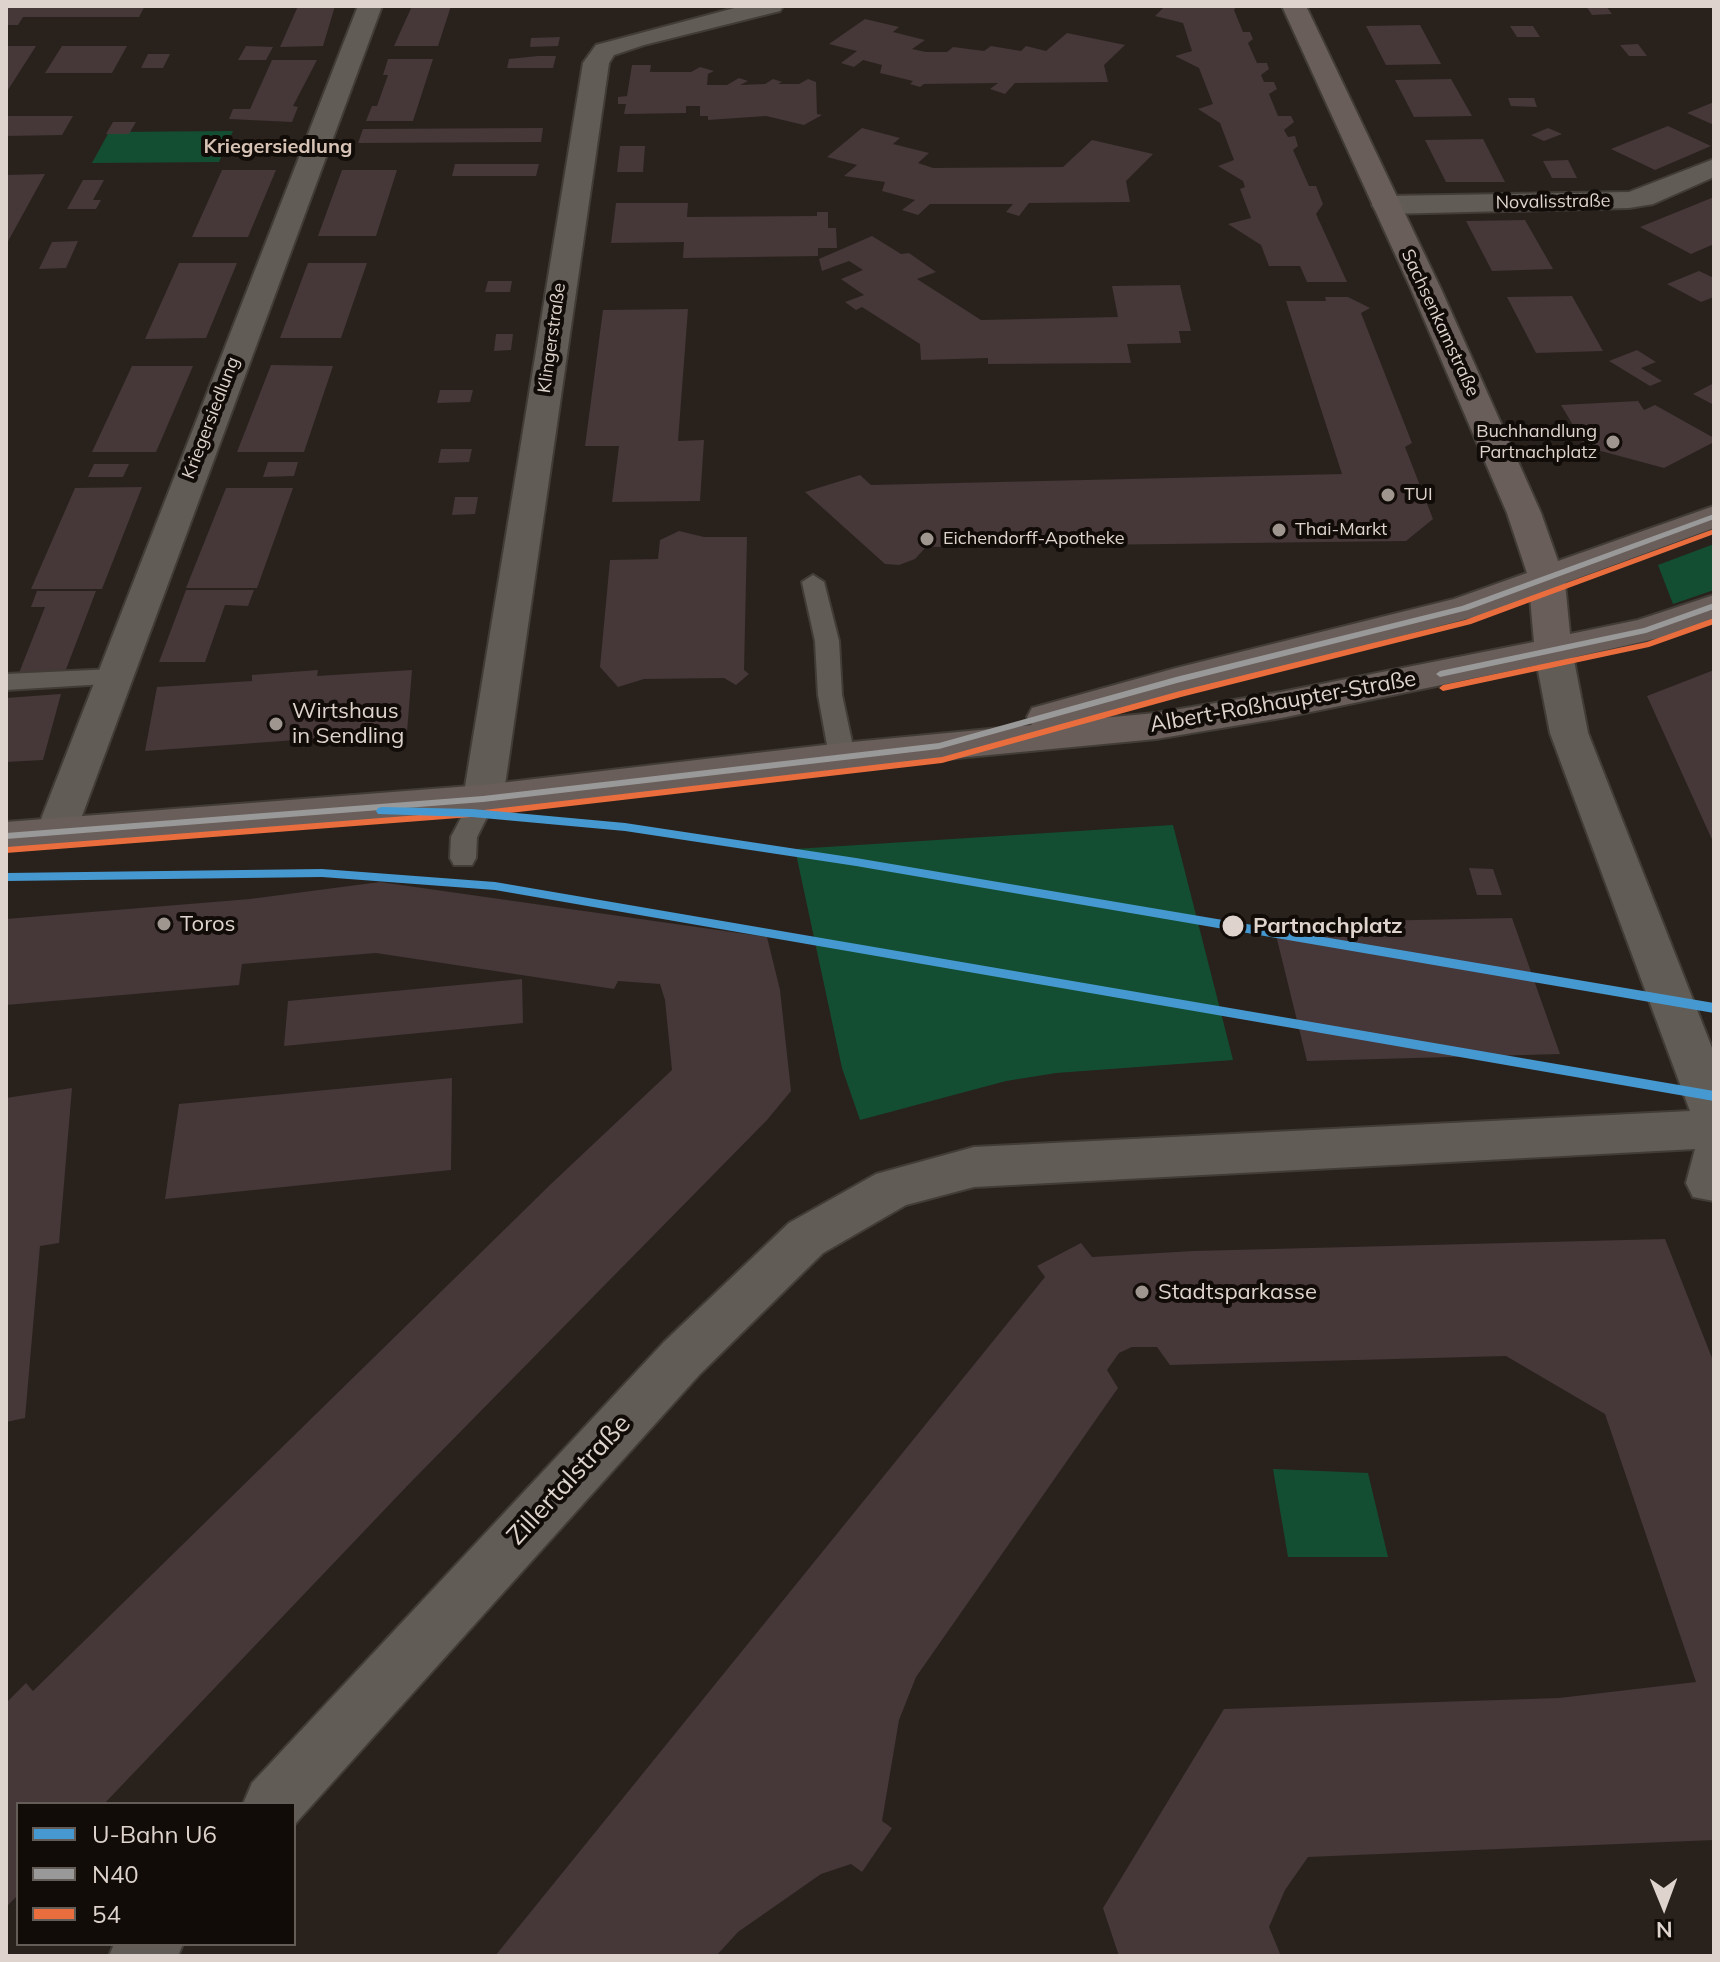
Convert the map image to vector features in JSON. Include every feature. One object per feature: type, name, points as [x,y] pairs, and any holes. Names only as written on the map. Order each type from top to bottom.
[{"type":"main road","name":"Sachsenkamstraße","points":[[1294,6],[1480,410],[1547,580],[1553,650]]},
{"type":"main road","name":"Albert-Roßhaupter-Straße","points":[[939,746],[1176,680],[1465,608],[1714,516]]},
{"type":"main road","name":"Albert-Roßhaupter-Straße","points":[[6,836],[483,799],[842,756],[1156,726],[1281,705],[1646,630],[1714,606]]},
{"type":"street","name":"Kriegersiedlung","points":[[56,832],[370,6]]},
{"type":"street","name":"Klingerstraße","points":[[483,799],[596,63],[605,50],[635,40],[771,6]]},
{"type":"street","name":"Novalisstraße","points":[[1386,205],[1629,200],[1643,198],[1714,167]]},
{"type":"street","points":[[1553,650],[1569,733],[1714,1113]]},
{"type":"street","name":"Zillertalstraße","points":[[275,1802],[682,1358],[806,1238],[893,1188],[974,1167],[1135,1156],[1714,1129]]},
{"type":"lane","points":[[813,582],[827,641],[830,695],[842,756]]},
{"type":"lane","points":[[6,682],[113,677]]},
{"type":"lane","points":[[463,858],[464,837],[483,799]]},
{"type":"green space","points":[[233,131],[219,162],[92,163],[109,132]]},
{"type":"green space","points":[[1714,544],[1714,590],[1673,604],[1658,565]]},
{"type":"green space","points":[[1173,825],[1233,1060],[1056,1073],[1006,1081],[860,1120],[842,1068],[795,849]]},
{"type":"green space","points":[[1273,1469],[1368,1473],[1388,1557],[1288,1557]]},
{"type":"building","points":[[6,6],[145,6],[139,17],[23,17],[18,25],[6,25]]},
{"type":"building","points":[[298,6],[335,6],[323,46],[280,47]]},
{"type":"building","points":[[412,6],[451,6],[438,46],[394,46]]},
{"type":"building","points":[[1165,6],[1237,6],[1234,10],[1243,32],[1250,32],[1253,39],[1248,43],[1257,63],[1267,63],[1269,69],[1261,75],[1264,82],[1274,82],[1277,89],[1269,94],[1278,116],[1291,116],[1294,122],[1284,130],[1288,137],[1295,136],[1298,146],[1293,150],[1309,186],[1316,186],[1323,204],[1316,214],[1347,282],[1307,282],[1300,266],[1269,266],[1261,245],[1228,224],[1251,218],[1240,189],[1245,187],[1243,181],[1218,166],[1234,160],[1220,123],[1198,109],[1213,104],[1199,68],[1175,56],[1192,51],[1183,23],[1155,16]]},
{"type":"building","points":[[1586,6],[1606,6],[1612,14],[1592,15]]},
{"type":"building","points":[[865,19],[899,27],[893,32],[925,40],[912,49],[926,52],[947,52],[953,47],[984,51],[991,46],[1021,51],[1026,46],[1046,51],[1067,33],[1125,45],[1104,65],[1108,82],[1015,83],[1005,94],[990,89],[998,83],[924,84],[920,87],[910,84],[913,81],[880,73],[882,65],[863,60],[854,67],[841,63],[857,51],[829,44]]},
{"type":"building","points":[[1420,25],[1441,64],[1386,65],[1366,26]]},
{"type":"building","points":[[1510,26],[1533,26],[1540,37],[1517,37]]},
{"type":"building","points":[[560,37],[558,46],[530,47],[531,38]]},
{"type":"building","points":[[1638,44],[1647,56],[1629,56],[1620,45]]},
{"type":"building","points":[[6,46],[36,46],[6,93]]},
{"type":"building","points":[[62,46],[127,46],[112,73],[45,73]]},
{"type":"building","points":[[246,46],[273,47],[266,60],[238,60]]},
{"type":"building","points":[[148,54],[170,54],[163,68],[141,68]]},
{"type":"building","points":[[556,56],[553,68],[507,68],[509,59]]},
{"type":"building","points":[[388,59],[433,59],[413,121],[366,121],[372,106],[377,106],[388,75],[383,75]]},
{"type":"building","points":[[272,60],[317,60],[293,106],[298,107],[292,122],[229,119],[233,109],[250,109]]},
{"type":"building","points":[[632,65],[651,65],[650,72],[691,72],[700,67],[714,71],[708,74],[707,85],[727,85],[739,78],[748,81],[740,85],[765,84],[773,79],[782,82],[778,84],[799,84],[808,79],[816,82],[817,114],[822,115],[804,125],[766,116],[708,120],[708,116],[700,116],[700,106],[686,106],[686,113],[624,114],[626,104],[618,104],[618,97],[627,96]]},
{"type":"building","points":[[1451,79],[1472,116],[1414,117],[1395,80]]},
{"type":"building","points":[[1508,98],[1534,98],[1537,107],[1511,106]]},
{"type":"building","points":[[1714,102],[1714,125],[1687,113]]},
{"type":"building","points":[[6,116],[73,116],[62,135],[6,136]]},
{"type":"building","points":[[113,122],[136,122],[129,134],[106,134]]},
{"type":"building","points":[[1668,126],[1711,146],[1655,170],[1611,149]]},
{"type":"building","points":[[543,128],[541,142],[358,143],[363,129]]},
{"type":"building","points":[[862,128],[900,138],[893,144],[929,153],[918,163],[933,168],[1063,167],[1092,140],[1153,154],[1126,181],[1130,202],[1029,203],[1019,216],[1006,212],[1013,204],[930,204],[918,215],[902,210],[915,200],[882,191],[885,182],[844,176],[857,165],[827,157]]},
{"type":"building","points":[[1548,128],[1562,134],[1544,141],[1531,135]]},
{"type":"building","points":[[1483,139],[1505,182],[1446,182],[1425,140]]},
{"type":"building","points":[[620,146],[645,146],[643,172],[617,172]]},
{"type":"building","points":[[1568,160],[1577,178],[1552,178],[1543,161]]},
{"type":"building","points":[[455,164],[539,164],[536,176],[452,176]]},
{"type":"building","points":[[222,170],[276,170],[248,237],[192,237]]},
{"type":"building","points":[[342,170],[397,170],[376,236],[318,236]]},
{"type":"building","points":[[45,174],[6,245],[6,175]]},
{"type":"building","points":[[83,180],[104,180],[93,200],[101,200],[96,209],[67,209]]},
{"type":"building","points":[[1714,197],[1714,244],[1691,254],[1640,227]]},
{"type":"building","points":[[616,203],[688,203],[687,217],[817,216],[817,212],[828,212],[828,228],[836,228],[837,248],[818,248],[818,256],[683,258],[684,242],[611,243]]},
{"type":"building","points":[[1525,220],[1553,269],[1492,271],[1466,221]]},
{"type":"building","points":[[872,236],[901,254],[909,253],[936,272],[917,279],[981,320],[1118,317],[1112,286],[1180,285],[1191,331],[1179,331],[1181,343],[1127,344],[1131,363],[988,364],[988,358],[921,360],[920,344],[862,307],[856,310],[845,302],[864,295],[841,279],[863,270],[849,261],[822,271],[819,259]]},
{"type":"building","points":[[78,241],[66,268],[39,269],[52,242]]},
{"type":"building","points":[[179,263],[237,263],[206,338],[145,339]]},
{"type":"building","points":[[308,263],[367,263],[341,338],[280,338]]},
{"type":"building","points":[[1699,271],[1714,278],[1714,297],[1701,302],[1667,284]]},
{"type":"building","points":[[488,281],[512,281],[510,292],[485,292]]},
{"type":"building","points":[[1572,296],[1603,351],[1536,353],[1507,297]]},
{"type":"building","points":[[1325,297],[1348,297],[1370,308],[1361,313],[1412,443],[1405,447],[1433,519],[1406,541],[926,547],[915,559],[899,565],[885,564],[805,492],[860,475],[871,485],[1342,474],[1286,301],[1326,301]]},
{"type":"building","points":[[688,309],[678,441],[704,440],[700,501],[612,502],[619,446],[585,446],[603,310]]},
{"type":"building","points":[[496,334],[513,334],[511,350],[494,351]]},
{"type":"building","points":[[1637,350],[1656,362],[1641,368],[1662,381],[1650,386],[1609,361]]},
{"type":"building","points":[[271,365],[333,366],[304,452],[237,452]]},
{"type":"building","points":[[132,366],[193,366],[156,452],[92,452]]},
{"type":"building","points":[[1714,383],[1714,405],[1693,394]]},
{"type":"building","points":[[440,390],[473,390],[470,402],[437,403]]},
{"type":"building","points":[[1638,401],[1644,410],[1655,405],[1714,438],[1714,442],[1664,468],[1586,447],[1561,405]]},
{"type":"building","points":[[441,449],[472,449],[469,462],[438,463]]},
{"type":"building","points":[[268,462],[298,462],[294,476],[263,477]]},
{"type":"building","points":[[94,464],[129,464],[123,477],[88,477]]},
{"type":"building","points":[[142,487],[102,589],[31,589],[75,488]]},
{"type":"building","points":[[226,488],[293,488],[257,588],[186,588]]},
{"type":"building","points":[[455,497],[478,497],[475,514],[452,515]]},
{"type":"building","points":[[679,531],[704,537],[747,537],[744,670],[749,674],[736,685],[724,678],[644,679],[618,687],[600,667],[610,560],[658,559],[660,540]]},
{"type":"building","points":[[186,590],[254,590],[248,606],[225,605],[205,662],[159,662]]},
{"type":"building","points":[[37,591],[96,591],[65,672],[19,673],[45,607],[31,607]]},
{"type":"building","points":[[318,670],[317,676],[412,670],[407,732],[145,751],[157,687],[252,681],[252,675]]},
{"type":"building","points":[[1714,670],[1714,844],[1647,696]]},
{"type":"building","points":[[61,694],[43,760],[6,762],[6,698]]},
{"type":"building","points":[[1469,868],[1493,869],[1502,895],[1477,895]]},
{"type":"building","points":[[380,882],[767,937],[780,990],[791,1091],[767,1120],[409,1484],[106,1802],[16,1802],[16,1897],[6,1907],[6,1703],[26,1683],[33,1691],[551,1184],[672,1070],[665,1000],[660,984],[618,981],[614,989],[376,953],[242,964],[239,985],[6,1005],[6,919],[250,899]]},
{"type":"building","points":[[1512,918],[1560,1054],[1307,1061],[1273,923]]},
{"type":"building","points":[[522,979],[523,1023],[284,1046],[288,1001]]},
{"type":"building","points":[[452,1078],[451,1170],[165,1199],[179,1104]]},
{"type":"building","points":[[72,1088],[59,1243],[40,1246],[25,1418],[6,1422],[6,1098]]},
{"type":"building","points":[[1665,1239],[1714,1363],[1714,1840],[1308,1857],[1285,1890],[1269,1927],[1281,1956],[1119,1956],[1103,1908],[1224,1709],[1559,1698],[1696,1682],[1605,1414],[1506,1356],[1170,1365],[1157,1347],[1132,1347],[1119,1353],[1107,1370],[1118,1388],[916,1677],[899,1720],[882,1821],[892,1828],[862,1872],[851,1864],[821,1874],[738,1932],[716,1956],[495,1956],[1045,1277],[1037,1266],[1081,1243],[1092,1257],[1193,1251]]},
{"type":"metro line","name":"U6","points":[[382,811],[472,813],[625,827],[856,862],[1714,1008]]},
{"type":"metro line","name":"U6","points":[[6,877],[322,873],[495,886],[1714,1096]]},
{"type":"transit line","name":"N40","points":[[6,836],[483,799],[939,746],[1176,680],[1465,608],[1714,516]]},
{"type":"transit line","name":"54","points":[[7,850],[484,813],[942,760],[1180,694],[1468,622],[1714,531]]},
{"type":"transit line","name":"N40","points":[[1440,674],[1646,630],[1714,606]]},
{"type":"transit line","name":"54","points":[[1443,688],[1649,644],[1714,621]]},
{"type":"place","name":"Buchhandlung Partnachplatz","points":[[1613,442]]},
{"type":"place","name":"TUI","points":[[1388,495]]},
{"type":"place","name":"Thai-Markt","points":[[1279,530]]},
{"type":"place","name":"Eichendorff-Apotheke","points":[[927,539]]},
{"type":"place","name":"Wirtshaus in Sendling","points":[[276,724]]},
{"type":"place","name":"Toros","points":[[164,924]]},
{"type":"place","name":"Partnachplatz","points":[[1233,926]]},
{"type":"place","name":"Stadtsparkasse","points":[[1142,1292]]},
{"type":"district","name":"Kriegersiedlung","points":[[278,147]]}]
